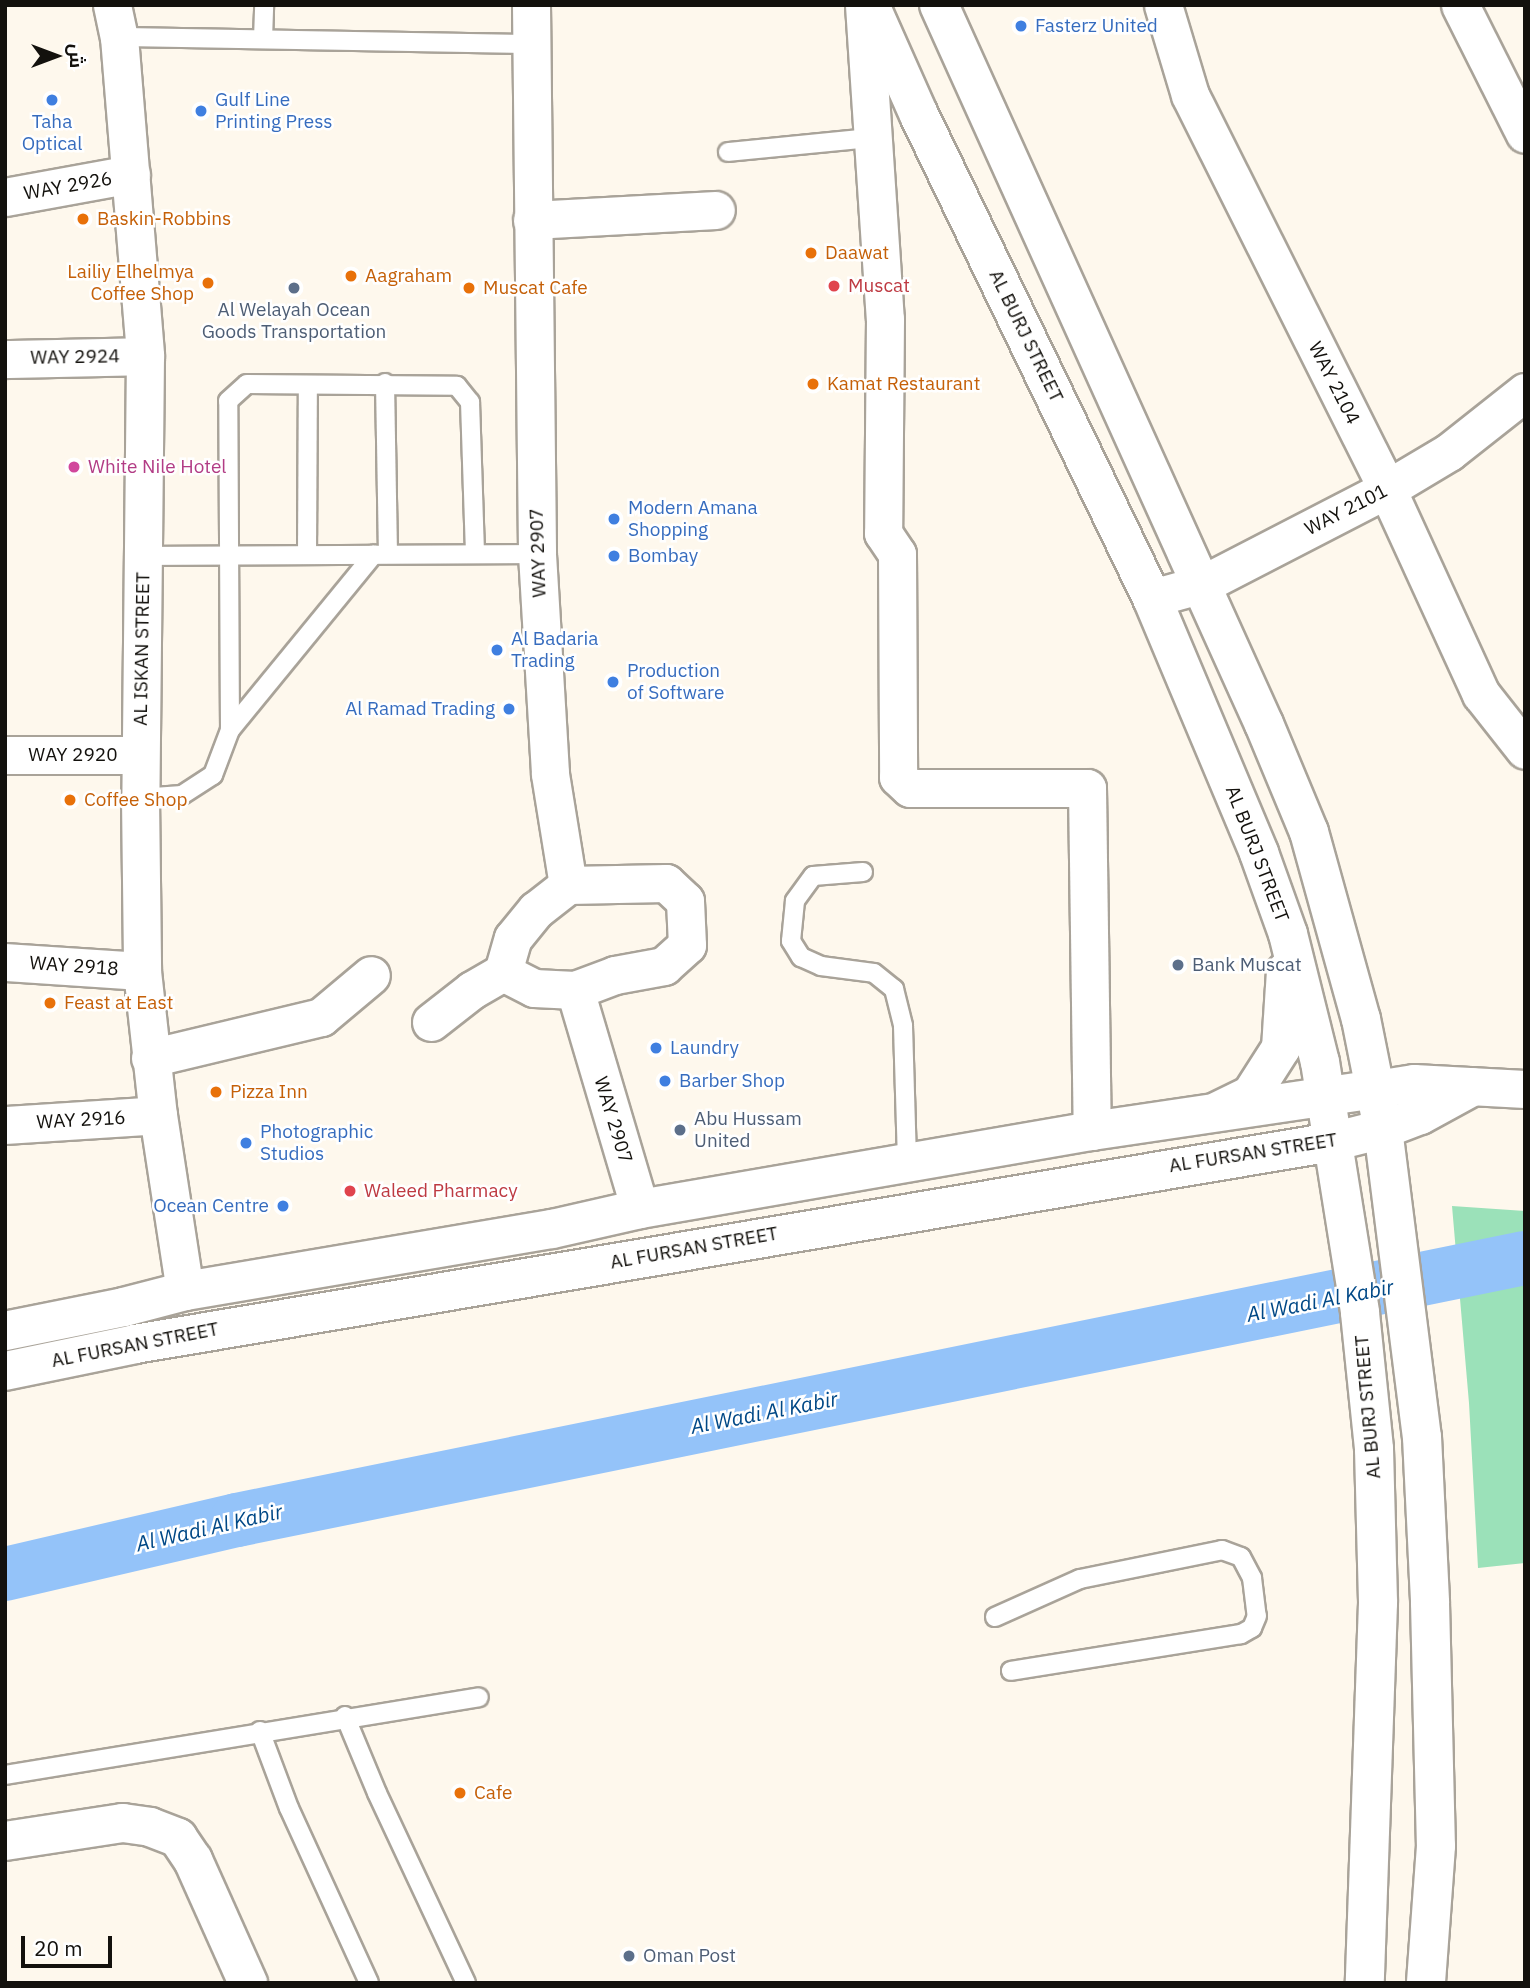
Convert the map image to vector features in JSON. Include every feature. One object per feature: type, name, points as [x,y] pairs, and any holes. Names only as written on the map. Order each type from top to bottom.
[{"type":"main road","name":"AL BURJ STREET","points":[[870,5],[919,115],[1152,598],[1259,853],[1288,934],[1320,1062],[1360,1313],[1374,1449],[1378,1602],[1371,1875],[1365,1983]]},
{"type":"main road","points":[[939,5],[1203,584],[1309,832],[1335,919],[1383,1129],[1422,1437],[1430,1602],[1436,1846],[1426,1983]]},
{"type":"main road","points":[[1218,1111],[1251,1095],[1281,1048],[1288,934]]},
{"type":"main road","name":"AL FURSAN STREET","points":[[5,1331],[124,1307],[185,1291],[552,1229],[640,1209],[1092,1131],[1376,1089]]},
{"type":"main road","name":"AL FURSAN STREET","points":[[5,1370],[135,1344],[431,1293],[1332,1142],[1383,1129]]},
{"type":"main road","points":[[5,1842],[123,1823],[150,1826],[178,1838],[193,1860],[248,1983]]},
{"type":"main road","points":[[1341,1983],[1344,1961],[1371,1875]]},
{"type":"street","name":"WAY 2907","points":[[531,5],[537,554],[550,774],[568,884]]},
{"type":"street","points":[[864,5],[885,320],[883,533],[897,554],[898,777],[910,788],[1087,788],[1092,1131]]},
{"type":"street","name":"WAY 2104","points":[[1163,5],[1190,95],[1387,489],[1480,694],[1525,750]]},
{"type":"street","points":[[1460,5],[1525,134]]},
{"type":"street","name":"AL ISKAN STREET","points":[[115,21],[131,174],[145,356],[140,755],[142,971],[150,1058],[185,1291]]},
{"type":"street","name":"WAY 2926","points":[[5,197],[131,174]]},
{"type":"street","points":[[532,220],[716,210]]},
{"type":"street","name":"WAY 2924","points":[[5,359],[145,356]]},
{"type":"street","name":"WAY 2101","points":[[1152,598],[1203,584],[1387,489],[1449,453],[1525,392]]},
{"type":"street","name":"WAY 2920","points":[[5,755],[140,755]]},
{"type":"street","points":[[432,1022],[472,990],[503,972],[513,938],[536,910],[568,884],[666,883],[685,901],[687,945],[664,966],[615,975],[575,990],[534,988],[503,972]]},
{"type":"street","name":"WAY 2918","points":[[5,962],[142,971]]},
{"type":"street","points":[[150,1058],[321,1017],[371,975]]},
{"type":"street","name":"WAY 2907","points":[[575,990],[640,1209]]},
{"type":"street","points":[[1376,1089],[1414,1083],[1525,1089]]},
{"type":"street","points":[[1383,1129],[1420,1115],[1474,1086]]},
{"type":"street","name":"WAY 2916","points":[[5,1125],[158,1115]]},
{"type":"lane","points":[[263,39],[264,5]]},
{"type":"lane","points":[[115,21],[263,39],[531,44]]},
{"type":"lane","points":[[728,152],[872,138]]},
{"type":"lane","points":[[230,730],[228,401],[247,384],[309,387],[385,383],[457,386],[470,402],[474,554]]},
{"type":"lane","points":[[140,798],[182,795],[213,775],[230,730],[381,554],[385,383]]},
{"type":"lane","points":[[307,555],[309,387]]},
{"type":"lane","points":[[143,556],[537,554]]},
{"type":"lane","points":[[863,872],[813,876],[795,901],[791,942],[801,957],[821,966],[874,973],[894,989],[903,1026],[907,1163]]},
{"type":"lane","points":[[995,1617],[1080,1579],[1222,1550],[1241,1557],[1252,1578],[1257,1616],[1252,1628],[1241,1634],[1011,1671]]},
{"type":"lane","points":[[5,1775],[345,1716],[479,1697]]},
{"type":"lane","points":[[345,1716],[377,1793],[466,1983]]},
{"type":"lane","points":[[260,1731],[289,1808],[369,1983]]},
{"type":"green space","points":[[1452,1206],[1525,1211],[1525,1563],[1478,1568],[1469,1403]]},
{"type":"waterway","name":"Al Wadi Al Kabir","points":[[5,1574],[237,1520],[1525,1258]]},
{"type":"place","name":"Fasterz United","points":[[1021,26]]},
{"type":"place","name":"Taha Optical","points":[[52,100]]},
{"type":"place","name":"Gulf Line Printing Press","points":[[201,111]]},
{"type":"place","name":"Baskin-Robbins","points":[[83,219]]},
{"type":"place","name":"Daawat","points":[[811,253]]},
{"type":"place","name":"Aagraham","points":[[351,276]]},
{"type":"place","name":"Lailiy Elhelmya Coffee Shop","points":[[208,283]]},
{"type":"place","name":"Muscat","points":[[834,286]]},
{"type":"place","name":"Al Welayah Ocean Goods Transportation","points":[[294,288]]},
{"type":"place","name":"Muscat Cafe","points":[[469,288]]},
{"type":"place","name":"Kamat Restaurant","points":[[813,384]]},
{"type":"place","name":"White Nile Hotel","points":[[74,467]]},
{"type":"place","name":"Modern Amana Shopping","points":[[614,519]]},
{"type":"place","name":"Bombay","points":[[614,556]]},
{"type":"place","name":"Al Badaria Trading","points":[[497,650]]},
{"type":"place","name":"Production of Software","points":[[613,682]]},
{"type":"place","name":"Al Ramad Trading","points":[[509,709]]},
{"type":"place","name":"Coffee Shop","points":[[70,800]]},
{"type":"place","name":"Bank Muscat","points":[[1178,965]]},
{"type":"place","name":"Feast at East","points":[[50,1003]]},
{"type":"place","name":"Laundry","points":[[656,1048]]},
{"type":"place","name":"Barber Shop","points":[[665,1081]]},
{"type":"place","name":"Pizza Inn","points":[[216,1092]]},
{"type":"place","name":"Abu Hussam United","points":[[680,1130]]},
{"type":"place","name":"Photographic Studios","points":[[246,1143]]},
{"type":"place","name":"Waleed Pharmacy","points":[[350,1191]]},
{"type":"place","name":"Ocean Centre","points":[[283,1206]]},
{"type":"place","name":"Cafe","points":[[460,1793]]},
{"type":"place","name":"Oman Post","points":[[629,1956]]}]
